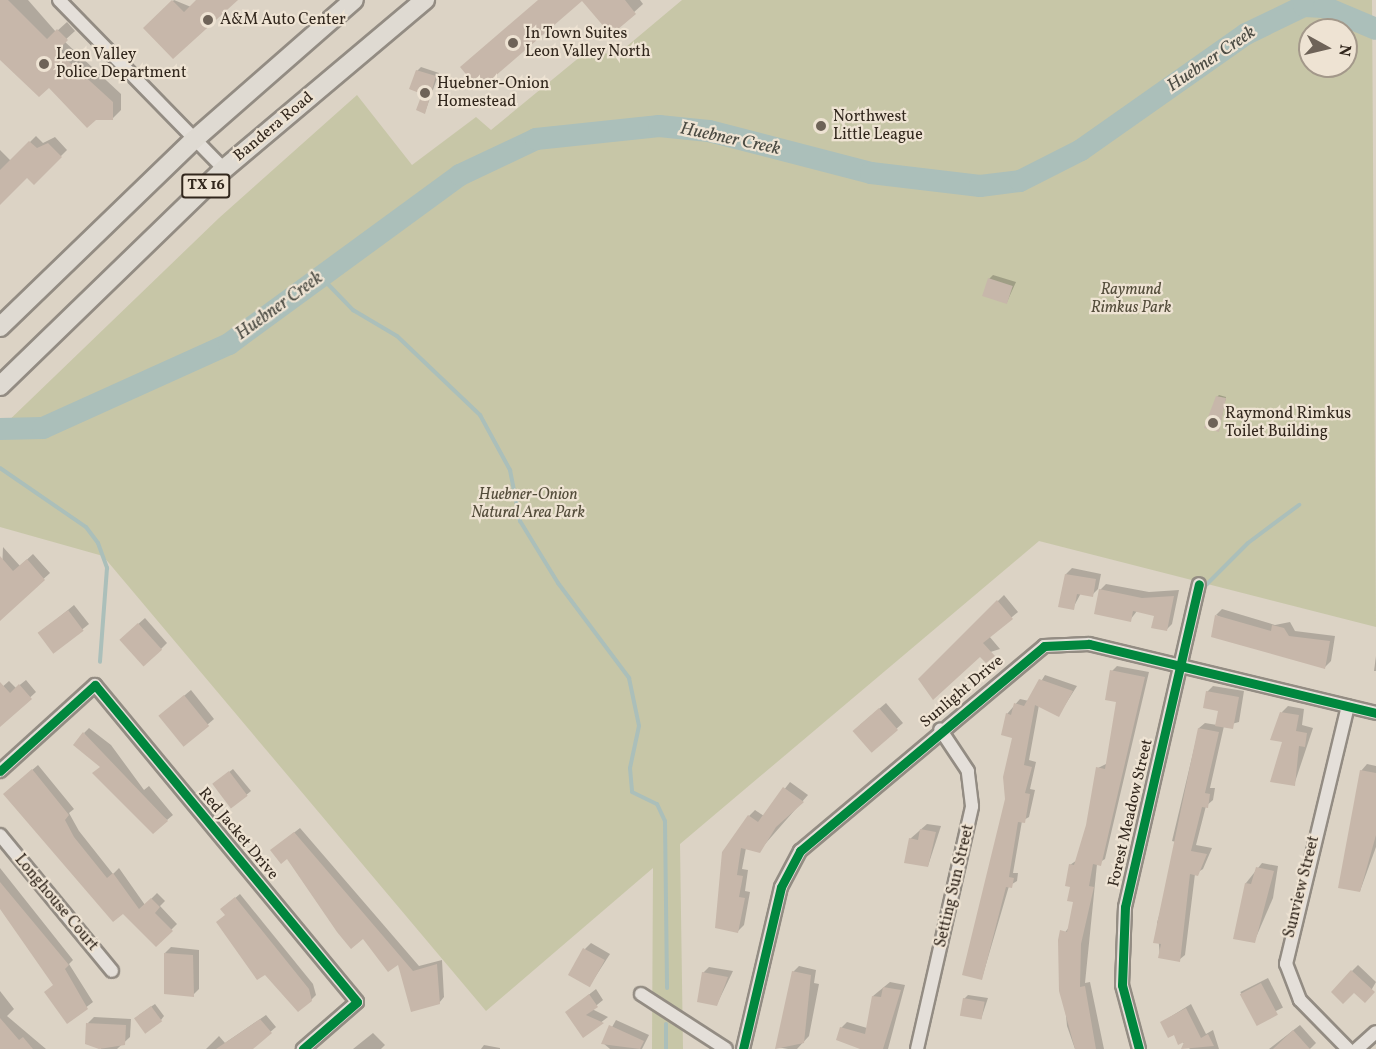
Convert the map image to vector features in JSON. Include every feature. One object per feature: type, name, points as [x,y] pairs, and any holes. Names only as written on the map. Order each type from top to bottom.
[{"type":"main road","name":"TX 16","points":[[0,327],[195,139],[354,0]]},
{"type":"main road","name":"Bandera Road","points":[[0,386],[224,169],[425,0]]},
{"type":"street","points":[[59,0],[224,169]]},
{"type":"street","name":"Forest Meadow Street","points":[[1139,1049],[1122,985],[1122,936],[1198,584]]},
{"type":"street","name":"Sunlight Drive","points":[[743,1049],[789,868],[809,841],[940,729],[1044,646],[1089,644],[1376,713]]},
{"type":"street","name":"Red Jacket Drive","points":[[0,771],[95,686],[357,1002],[303,1049]]},
{"type":"street","name":"Sunview Street","points":[[1348,706],[1286,964],[1300,1000],[1348,1049]]},
{"type":"street","name":"Setting Sun Street","points":[[916,1049],[972,806],[968,771],[940,729]]},
{"type":"street","name":"Longhouse Court","points":[[0,835],[112,971]]},
{"type":"street","points":[[641,994],[726,1049]]},
{"type":"street","points":[[1357,1049],[1376,1032]]},
{"type":"green space","name":"Huebner-Onion Natural Area Park","points":[[682,0],[1372,0],[1376,627],[1039,541],[680,844],[683,1049],[652,1049],[653,868],[486,1011],[103,556],[0,527],[0,429],[219,218],[357,95],[412,165],[476,117],[491,130],[581,56],[620,52]]},
{"type":"building","name":"Leon Valley Police Department","points":[[0,0],[8,0],[47,39],[57,29],[68,40],[57,51],[113,102],[113,120],[96,120],[87,128],[49,88],[39,97],[0,60]]},
{"type":"building","points":[[172,0],[184,12],[196,0],[238,0],[173,59],[143,28]]},
{"type":"building","name":"In Town Suites Leon Valley North","points":[[538,0],[625,0],[636,14],[611,35],[582,1],[479,90],[460,67]]},
{"type":"building","name":"Huebner-Onion Homestead","points":[[416,70],[436,76],[425,114],[416,110],[422,94],[409,89]]},
{"type":"building","points":[[29,141],[37,148],[48,143],[62,157],[34,185],[27,178],[0,205],[0,170]]},
{"type":"building","points":[[988,278],[1013,286],[1007,304],[982,296]]},
{"type":"building","points":[[1216,396],[1226,398],[1219,432],[1204,428]]},
{"type":"building","points":[[0,556],[13,571],[27,559],[45,580],[0,621]]},
{"type":"building","points":[[1065,574],[1096,579],[1093,597],[1077,594],[1074,610],[1058,607]]},
{"type":"building","points":[[1099,589],[1142,598],[1174,596],[1167,631],[1151,628],[1154,616],[1133,611],[1131,622],[1094,614]]},
{"type":"building","points":[[997,600],[1013,619],[983,643],[995,656],[986,663],[980,657],[933,700],[918,679]]},
{"type":"building","points":[[68,610],[84,631],[53,654],[38,633]]},
{"type":"building","points":[[1215,615],[1271,631],[1272,625],[1284,628],[1289,636],[1330,641],[1325,669],[1211,637]]},
{"type":"building","points":[[138,623],[162,650],[144,666],[119,640]]},
{"type":"building","points":[[1110,670],[1145,677],[1101,866],[1093,864],[1089,886],[1094,887],[1081,944],[1080,987],[1085,986],[1096,1049],[1075,1049],[1059,991],[1058,940],[1060,930],[1067,932],[1073,902],[1067,901],[1070,887],[1065,886],[1069,864],[1074,865],[1086,825],[1096,767],[1105,769],[1116,702],[1105,700]]},
{"type":"building","points":[[1039,679],[1073,691],[1059,717],[1035,705],[1024,765],[1032,767],[1025,793],[1030,794],[1025,823],[1018,822],[1009,877],[1014,878],[1012,888],[1006,887],[982,980],[962,975],[1005,799],[1003,777],[1012,738],[1001,735],[1006,713],[1011,715],[1014,703],[1024,706]]},
{"type":"building","points":[[0,682],[10,693],[19,684],[32,699],[0,727]]},
{"type":"building","points":[[1206,691],[1239,697],[1233,729],[1215,726],[1218,711],[1203,708]]},
{"type":"building","points":[[184,695],[209,726],[184,747],[158,716]]},
{"type":"building","points":[[879,708],[898,730],[872,753],[853,731]]},
{"type":"building","points":[[1280,712],[1299,715],[1296,731],[1307,733],[1305,747],[1299,746],[1295,786],[1270,782],[1282,742],[1270,740]]},
{"type":"building","points":[[1198,728],[1219,732],[1205,793],[1210,794],[1208,808],[1202,807],[1191,851],[1207,854],[1198,876],[1190,874],[1180,962],[1158,958],[1161,944],[1153,943]]},
{"type":"building","points":[[83,732],[168,821],[153,834],[92,773],[100,767],[73,745]]},
{"type":"building","points":[[32,769],[69,815],[65,820],[74,837],[107,878],[113,873],[139,909],[151,898],[160,907],[155,913],[173,931],[156,947],[123,914],[113,922],[3,794]]},
{"type":"building","points":[[1360,770],[1376,773],[1376,835],[1360,892],[1338,888]]},
{"type":"building","points":[[229,771],[248,796],[231,808],[212,784]]},
{"type":"building","points":[[783,787],[804,802],[776,827],[760,853],[741,848],[737,875],[743,876],[739,897],[745,898],[738,933],[715,928],[722,852],[748,815],[758,822]]},
{"type":"building","points":[[920,829],[936,832],[928,867],[904,863],[909,838],[918,840]]},
{"type":"building","points":[[294,832],[413,971],[437,964],[440,1004],[411,1012],[398,965],[388,972],[363,939],[351,949],[287,859],[281,864],[270,850]]},
{"type":"building","points":[[1256,867],[1274,871],[1255,943],[1233,939],[1245,883],[1251,884]]},
{"type":"building","points":[[0,882],[69,965],[65,969],[88,1009],[67,1024],[44,992],[53,985],[0,909]]},
{"type":"building","points":[[235,897],[309,989],[312,1001],[298,1012],[265,975],[257,980],[216,922],[225,915],[220,909]]},
{"type":"building","points":[[583,948],[605,960],[590,987],[568,975]]},
{"type":"building","points":[[164,953],[193,955],[194,997],[164,994]]},
{"type":"building","points":[[1351,970],[1375,992],[1365,1003],[1354,993],[1343,1004],[1331,992]]},
{"type":"building","points":[[792,971],[811,975],[804,1043],[775,1049]]},
{"type":"building","points":[[702,972],[728,977],[717,1006],[697,1002]]},
{"type":"building","points":[[1261,983],[1278,1015],[1257,1026],[1240,994]]},
{"type":"building","points":[[883,987],[901,990],[883,1049],[860,1049],[836,1040],[840,1027],[865,1034],[872,996],[881,997]]},
{"type":"building","points":[[589,994],[598,1007],[586,1015],[604,1023],[583,1038],[565,1012]]},
{"type":"building","points":[[963,998],[985,1002],[982,1020],[960,1016]]},
{"type":"building","points":[[151,1006],[162,1021],[145,1034],[134,1018]]},
{"type":"building","points":[[1186,1008],[1201,1038],[1208,1034],[1214,1046],[1181,1049],[1184,1042],[1178,1045],[1174,1035],[1168,1038],[1160,1022]]},
{"type":"building","points":[[0,1018],[19,1040],[23,1037],[33,1049],[0,1049]]},
{"type":"building","points":[[260,1019],[272,1033],[253,1049],[216,1049]]},
{"type":"building","points":[[86,1023],[126,1025],[125,1045],[99,1049],[85,1044]]},
{"type":"building","points":[[609,1025],[644,1041],[640,1049],[601,1044]]},
{"type":"building","points":[[1293,1030],[1310,1049],[1273,1049]]},
{"type":"waterway","name":"Huebner Creek","points":[[0,429],[43,428],[229,344],[460,175],[536,139],[659,126],[709,131],[871,173],[980,186],[1020,181],[1081,150],[1246,34],[1304,6],[1324,7],[1376,29]]},
{"type":"waterway","points":[[322,278],[353,310],[397,336],[480,415],[510,470],[520,521],[558,583],[629,678],[639,726],[630,768],[632,792],[657,804],[665,821],[667,988]]},
{"type":"waterway","points":[[0,468],[86,527],[98,543],[107,568],[100,662]]},
{"type":"waterway","points":[[1206,585],[1248,543],[1299,505]]},
{"type":"waterway","points":[[666,1024],[666,1049]]},
{"type":"cycle path","points":[[1139,1049],[1122,985],[1125,907],[1199,584]]},
{"type":"cycle path","points":[[743,1049],[781,887],[800,851],[1044,646],[1089,644],[1376,713]]},
{"type":"cycle path","points":[[0,771],[95,685],[357,1002],[303,1049]]},
{"type":"place","name":"A&M Auto Center","points":[[208,20]]},
{"type":"place","name":"In Town Suites Leon Valley North","points":[[513,43]]},
{"type":"place","name":"Leon Valley Police Department","points":[[44,64]]},
{"type":"place","name":"Huebner-Onion Homestead","points":[[425,93]]},
{"type":"place","name":"Northwest Little League","points":[[821,126]]},
{"type":"place","name":"Raymond Rimkus Toilet Building","points":[[1213,423]]},
{"type":"park label","name":"Raymund Rimkus Park","points":[[1131,299]]}]
